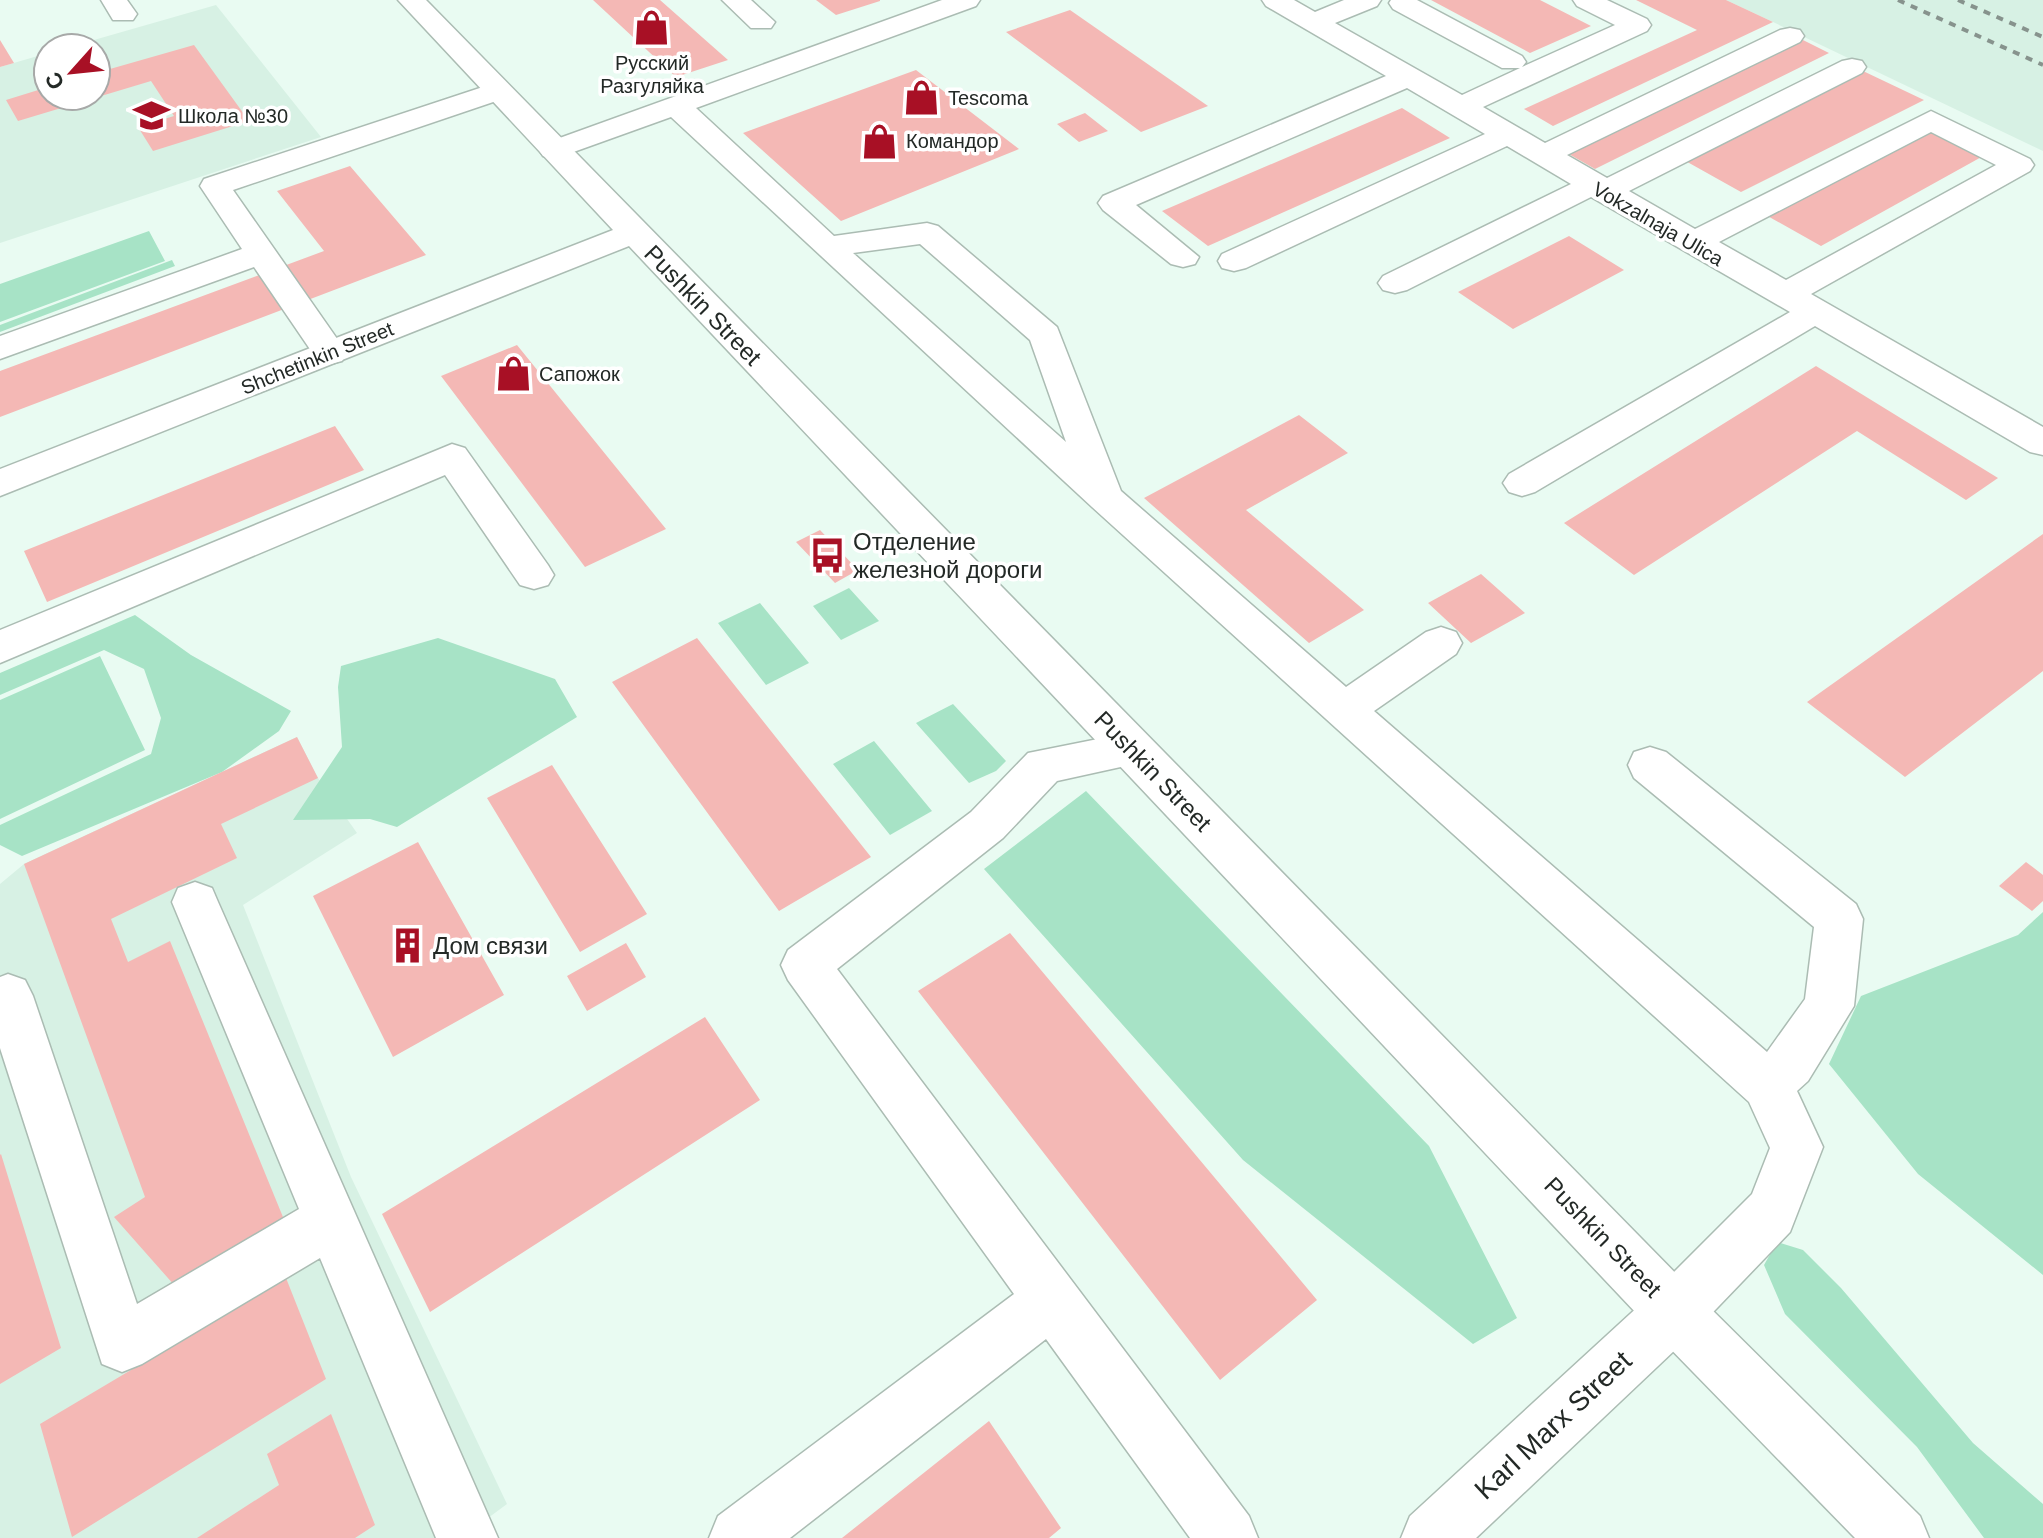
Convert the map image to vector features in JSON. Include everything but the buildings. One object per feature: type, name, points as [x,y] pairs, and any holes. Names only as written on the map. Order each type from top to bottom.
[{"type":"main road","name":"Pushkin Street","points":[[411,0],[1674,1312],[1898,1538]]},
{"type":"main road","points":[[735,0],[761,22]]},
{"type":"main road","points":[[554,150],[967,0]]},
{"type":"main road","name":"Vokzalnaja Ulica","points":[[1275,0],[1313,22],[1406,58],[1460,107],[2043,443]]},
{"type":"main road","points":[[1313,22],[1368,0]]},
{"type":"main road","points":[[1460,107],[1637,25],[1586,0]]},
{"type":"main road","points":[[1402,3],[1512,62]]},
{"type":"main road","points":[[1183,257],[1114,203],[1406,58],[1453,30]]},
{"type":"main road","points":[[1542,156],[1790,36]]},
{"type":"main road","points":[[1395,283],[1852,67]]},
{"type":"main road","points":[[330,353],[215,186],[498,91]]},
{"type":"main road","points":[[674,104],[1105,498],[1767,1085],[1790,1064],[1829,1006],[1839,919],[1650,765]]},
{"type":"main road","points":[[1522,483],[2019,165],[1931,120],[1692,243]]},
{"type":"main road","points":[[1234,261],[1507,135]]},
{"type":"main road","name":"Shchetinkin Street","points":[[0,483],[634,233]]},
{"type":"main road","points":[[827,247],[927,233],[1045,335],[1105,498]]},
{"type":"main road","points":[[0,348],[261,253]]},
{"type":"main road","points":[[0,646],[452,457],[534,575]]},
{"type":"main road","points":[[1344,710],[1441,643]]},
{"type":"main road","points":[[1133,749],[1044,766],[987,825],[805,965],[1227,1538]]},
{"type":"main road","points":[[195,902],[467,1538]]},
{"type":"main road","points":[[0,1000],[8,996],[122,1344],[331,1221]]},
{"type":"main road","name":"Karl Marx Street","points":[[1432,1538],[1674,1312],[1771,1213],[1797,1147],[1767,1085]]},
{"type":"main road","points":[[740,1538],[1051,1300]]},
{"type":"shaded area","points":[[1726,0],[2043,0],[2043,151],[1773,22]]},
{"type":"shaded area","name":"Школа №30","points":[[216,5],[321,137],[0,243],[0,67],[32,58],[32,112],[112,112],[112,35]]},
{"type":"shaded area","points":[[297,737],[318,778],[357,833],[243,905],[351,1177],[507,1504],[461,1538],[0,1538],[0,884],[24,864]]},
{"type":"green space","points":[[149,231],[165,261],[0,322],[0,284]]},
{"type":"green space","points":[[172,260],[175,266],[0,332],[0,325]]},
{"type":"green space","points":[[849,588],[879,621],[841,640],[813,606]]},
{"type":"green space","points":[[760,603],[809,663],[766,685],[718,623]]},
{"type":"green space","points":[[135,615],[191,655],[291,711],[279,731],[222,772],[22,856],[0,845],[0,825],[151,754],[161,718],[144,669],[104,650],[0,695],[0,673]]},
{"type":"green space","points":[[438,638],[555,679],[577,717],[397,827],[370,819],[293,820],[342,747],[338,687],[341,666]]},
{"type":"green space","points":[[100,656],[145,750],[0,819],[0,700]]},
{"type":"green space","points":[[953,704],[1006,761],[996,771],[969,783],[916,723]]},
{"type":"green space","points":[[874,741],[932,811],[890,835],[833,764]]},
{"type":"green space","points":[[1086,791],[1429,1146],[1517,1318],[1473,1344],[1243,1160],[984,869]]},
{"type":"green space","points":[[2043,912],[2043,1275],[1918,1174],[1829,1064],[1861,996],[2018,935]]},
{"type":"green space","points":[[1777,1242],[1803,1250],[1841,1288],[1973,1443],[2043,1504],[2043,1538],[1984,1538],[1917,1447],[1785,1314],[1764,1265]]},
{"type":"railway","points":[[1898,0],[2043,65]]},
{"type":"railway","points":[[1958,0],[2043,37]]},
{"type":"place","name":"Русский Разгуляйка","points":[[652,28]]},
{"type":"place","name":"Tescoma","points":[[922,98]]},
{"type":"place","name":"Школа №30","points":[[152,116]]},
{"type":"place","name":"Командор","points":[[880,141]]},
{"type":"place","name":"Сапожок","points":[[513,374]]},
{"type":"place","name":"Отделение железной дороги","points":[[827,555]]},
{"type":"place","name":"Дом связи","points":[[407,945]]}]
